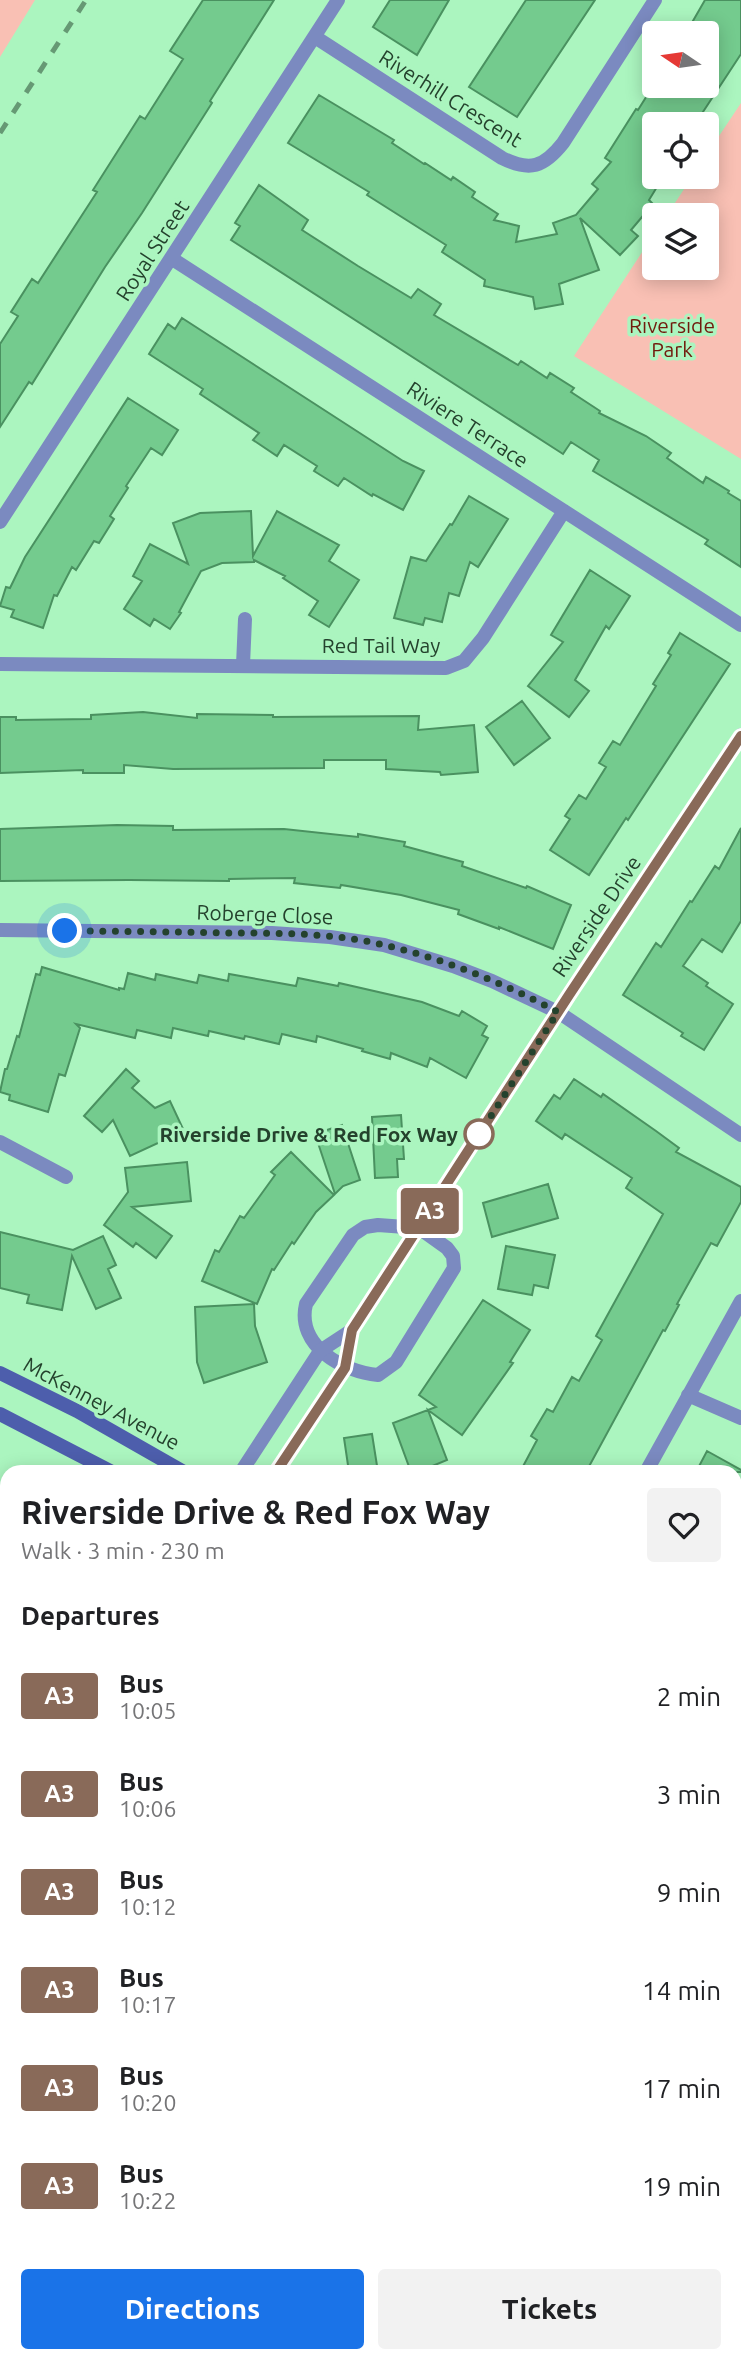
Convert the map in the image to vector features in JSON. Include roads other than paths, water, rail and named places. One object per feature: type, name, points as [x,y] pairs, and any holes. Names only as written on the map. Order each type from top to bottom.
[{"type":"main road","name":"McKenney Avenue","points":[[0,1373],[78,1411],[172,1465]]},
{"type":"main road","points":[[0,1414],[98,1465]]},
{"type":"street","name":"Royal Street","points":[[0,522],[338,0]]},
{"type":"street","name":"Riverhill Crescent","points":[[315,37],[502,158],[512,163],[536,165],[545,162],[563,143],[655,0]]},
{"type":"street","name":"Riviere Terrace","points":[[171,258],[741,625]]},
{"type":"street","name":"Red Tail Way","points":[[0,664],[446,667],[464,661],[483,638],[564,511]]},
{"type":"street","points":[[243,665],[245,619]]},
{"type":"street","name":"Riverside Drive","points":[[281,1465],[345,1368],[352,1330],[741,736]]},
{"type":"street","name":"Roberge Close","points":[[0,930],[272,933],[384,945],[492,981],[558,1012],[741,1135]]},
{"type":"street","points":[[0,1142],[66,1177]]},
{"type":"street","points":[[378,1225],[419,1228],[447,1248],[453,1256],[454,1268],[396,1362],[386,1371],[378,1375],[345,1368],[320,1351],[306,1328],[306,1304],[353,1235],[365,1227],[378,1225]]},
{"type":"street","points":[[650,1465],[741,1301]]},
{"type":"street","name":"Riverside Drive","points":[[246,1465],[320,1351],[352,1330]]},
{"type":"street","points":[[688,1395],[741,1418]]},
{"type":"railway","points":[[0,133],[86,0]]},
{"type":"place","name":"Riverside Drive & Red Fox Way","points":[[479,1134]]},
{"type":"park label","name":"Riverside Park","points":[[672,337]]}]
